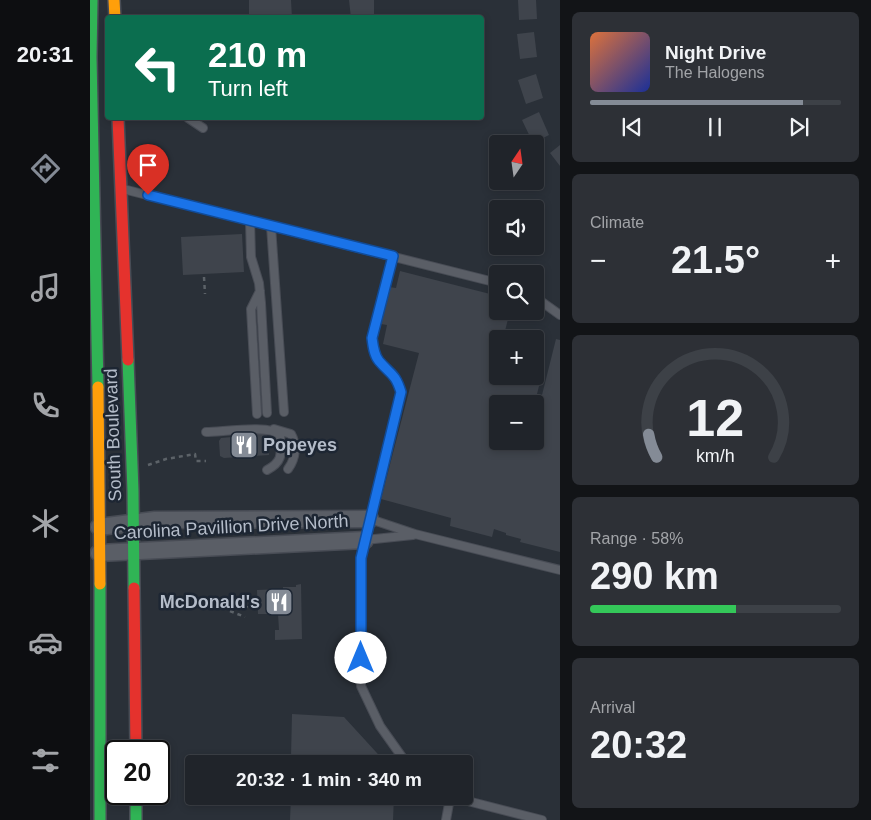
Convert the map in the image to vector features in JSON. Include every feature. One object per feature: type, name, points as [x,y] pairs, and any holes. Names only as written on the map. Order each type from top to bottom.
[{"type":"main road","name":"South Boulevard","points":[[92,0],[100,492],[94,528],[100,616],[100,820]]},
{"type":"main road","points":[[114,0],[115,15]]},
{"type":"main road","name":"South Boulevard","points":[[118,120],[134,523],[136,740]]},
{"type":"main road","points":[[90,601],[100,616]]},
{"type":"main road","points":[[136,805],[136,820]]},
{"type":"street","name":"Carolina Pavillion Drive North","points":[[94,528],[155,520],[370,519]]},
{"type":"street","name":"Carolina Pavillion Drive North","points":[[95,554],[365,540]]},
{"type":"lane","points":[[191,120],[203,128]]},
{"type":"lane","points":[[121,188],[489,281]]},
{"type":"lane","points":[[250,221],[251,257],[260,290],[268,413]]},
{"type":"lane","points":[[271,226],[284,412]]},
{"type":"lane","points":[[393,256],[372,338],[378,360],[392,372],[401,392],[361,558],[360,686],[380,726],[401,755]]},
{"type":"lane","points":[[257,414],[251,309],[260,290]]},
{"type":"lane","points":[[544,303],[560,315]]},
{"type":"lane","points":[[267,429],[273,430],[280,435],[281,453],[276,465],[267,470]]},
{"type":"lane","points":[[206,432],[284,430],[291,434],[294,440],[295,455],[288,469]]},
{"type":"lane","points":[[370,519],[414,534],[560,570]]},
{"type":"lane","points":[[365,540],[414,534]]},
{"type":"lane","points":[[473,803],[542,820]]},
{"type":"lane","points":[[446,820],[448,805]]},
{"type":"path","points":[[204,277],[205,294]]},
{"type":"path","points":[[146,465],[166,459],[196,454],[196,461],[206,461]]},
{"type":"path","points":[[230,598],[250,609]]},
{"type":"path","points":[[230,611],[245,617]]},
{"type":"building","points":[[249,0],[291,0],[292,15],[249,15]]},
{"type":"building","points":[[349,0],[374,0],[374,15],[351,15]]},
{"type":"building","points":[[518,0],[536,0],[537,19],[519,20]]},
{"type":"building","points":[[534,32],[537,57],[520,59],[517,34]]},
{"type":"building","points":[[536,74],[543,98],[526,104],[518,80]]},
{"type":"building","points":[[539,112],[549,135],[544,138],[544,135],[529,135],[522,120]]},
{"type":"building","points":[[560,145],[560,166],[550,153]]},
{"type":"building","points":[[242,234],[244,272],[183,275],[181,237]]},
{"type":"building","points":[[400,271],[489,294],[489,320],[508,320],[505,330],[489,330],[489,385],[539,385],[537,394],[542,395],[556,339],[560,340],[560,552],[520,542],[521,539],[494,529],[492,537],[450,526],[451,518],[381,499],[419,353],[383,344],[387,325],[381,324],[389,287],[396,288]]},
{"type":"building","name":"Popeyes","points":[[267,433],[269,455],[224,458],[220,456],[219,441],[221,438],[250,434],[249,436]]},
{"type":"building","name":"McDonald's","points":[[301,584],[302,639],[275,640],[275,630],[279,630],[278,614],[258,614],[257,590],[283,589],[283,587],[296,587],[296,585]]},
{"type":"building","points":[[292,714],[344,717],[379,755],[291,755]]},
{"type":"building","points":[[291,805],[394,805],[393,820],[290,820]]},
{"type":"traffic: fast","points":[[92,0],[91,57],[98,387]]},
{"type":"traffic: fast","points":[[128,360],[133,491],[134,588]]},
{"type":"traffic: fast","points":[[100,584],[100,820]]},
{"type":"traffic: fast","points":[[136,805],[136,820]]},
{"type":"traffic: slow","points":[[114,0],[115,15]]},
{"type":"traffic: slow","points":[[98,387],[100,584]]},
{"type":"traffic: jam","points":[[118,120],[128,360]]},
{"type":"traffic: jam","points":[[134,588],[136,740]]},
{"type":"place","name":"Popeyes","points":[[244,445]]},
{"type":"place","name":"McDonald's","points":[[279,602]]},
{"type":"route","points":[[148,195],[393,256],[372,338],[378,360],[392,372],[401,392],[361,558],[361,658]]}]
